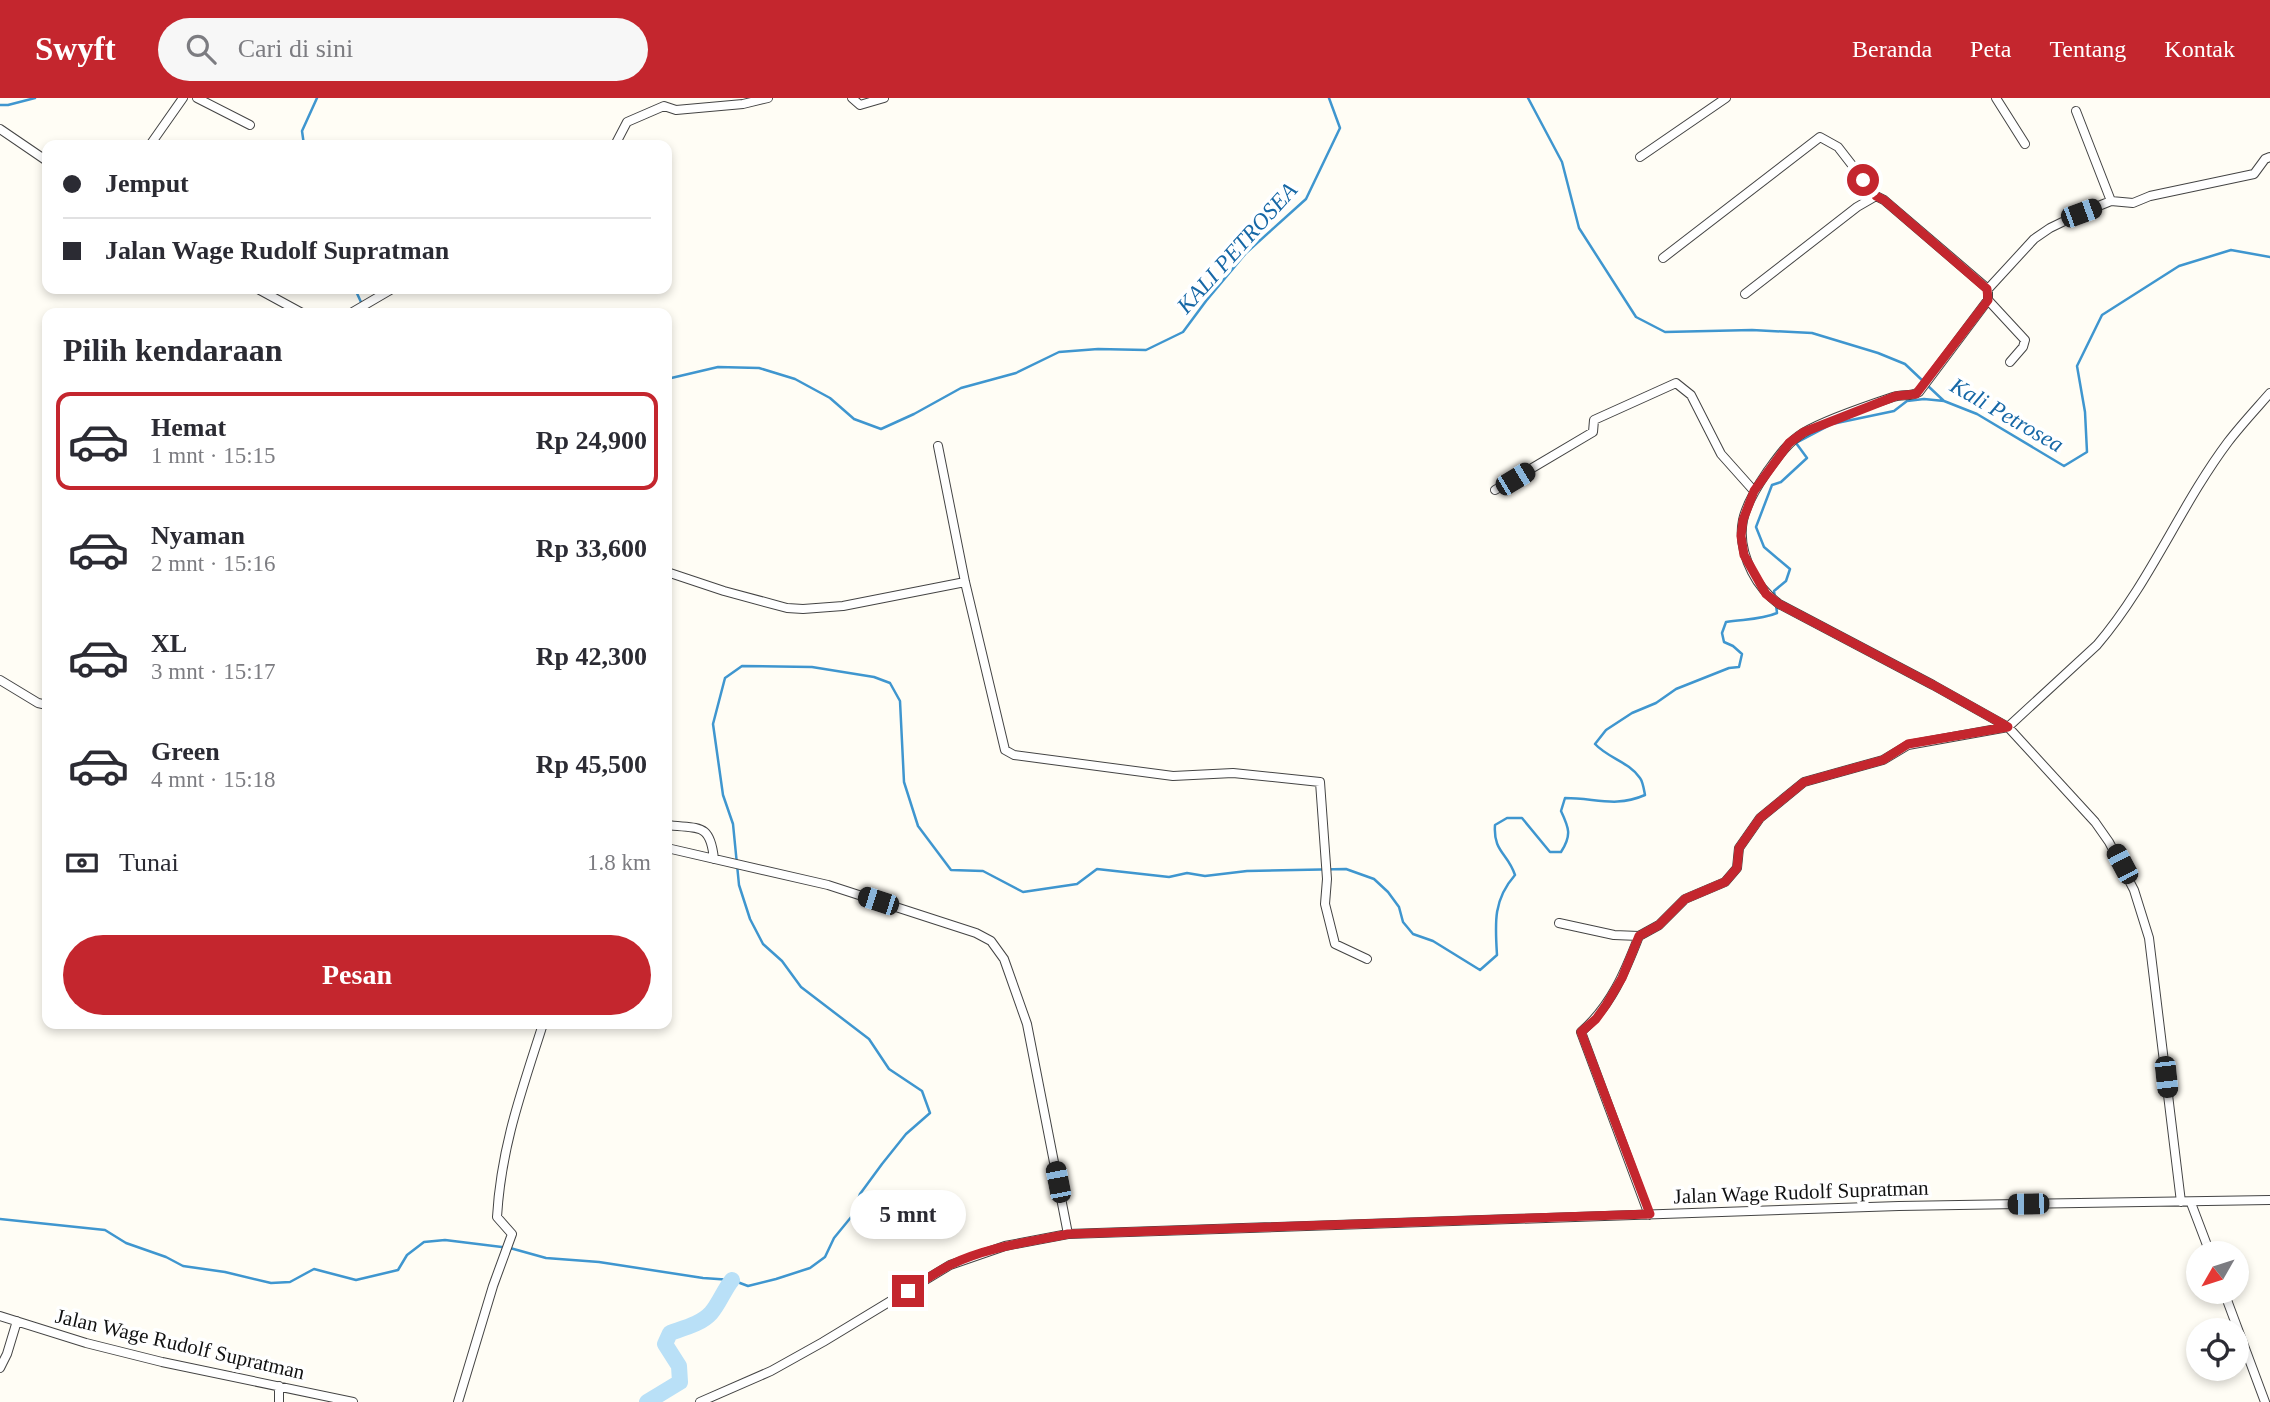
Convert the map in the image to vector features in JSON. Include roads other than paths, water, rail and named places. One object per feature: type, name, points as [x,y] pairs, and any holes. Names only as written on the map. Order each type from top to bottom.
[{"type":"street","points":[[154,140],[183,98]]},
{"type":"street","points":[[197,98],[250,125]]},
{"type":"street","points":[[618,140],[627,122],[664,106],[677,110],[743,104],[768,98]]},
{"type":"street","points":[[852,98],[860,105],[884,98]]},
{"type":"street","points":[[1640,157],[1726,98]]},
{"type":"street","points":[[1996,98],[2025,144]]},
{"type":"street","points":[[2076,111],[2111,201]]},
{"type":"street","points":[[0,129],[42,158]]},
{"type":"street","points":[[1663,258],[1820,137],[1838,147],[1876,196],[1987,289],[1988,300],[2025,341],[2010,362]]},
{"type":"street","points":[[1987,289],[2034,239],[2065,220],[2111,201],[2133,203],[2150,196],[2254,174],[2265,159],[2270,157]]},
{"type":"street","points":[[1745,294],[1857,207],[1876,196]]},
{"type":"street","points":[[267,294],[293,308]]},
{"type":"street","points":[[360,308],[384,294]]},
{"type":"street","points":[[1988,300],[1919,391],[1910,396],[1896,396],[1804,432],[1789,443],[1754,491],[1743,520],[1741,536],[1744,555],[1755,578],[1779,604],[2008,727],[2095,822],[2122,864],[2143,915],[2149,938],[2181,1202]]},
{"type":"street","points":[[1495,490],[1593,432],[1594,420],[1676,383],[1691,395],[1721,454],[1754,491]]},
{"type":"street","points":[[1559,923],[1614,935],[1639,936],[1659,925],[1685,899],[1725,882],[1737,868],[1739,848],[1760,818],[1804,782],[1883,760],[1908,744],[2008,727],[2097,645],[2108,631],[2132,600],[2228,443],[2270,393]]},
{"type":"street","points":[[938,446],[1002,745],[1009,753],[1173,776],[1233,773],[1320,782],[1327,879],[1325,904],[1335,944],[1367,959]]},
{"type":"street","points":[[672,574],[787,608],[803,609],[843,606],[965,582]]},
{"type":"street","points":[[0,680],[42,704]]},
{"type":"street","points":[[672,826],[704,830],[710,837],[719,860]]},
{"type":"street","points":[[672,849],[828,885],[976,933],[991,941],[1004,959],[1027,1024],[1068,1234]]},
{"type":"street","points":[[1639,936],[1622,978],[1606,1005],[1596,1019],[1581,1032],[1650,1214]]},
{"type":"street","points":[[458,1402],[512,1234],[497,1217],[499,1187],[508,1135],[541,1029]]},
{"type":"street","name":"Jalan Wage Rudolf Supratman","points":[[700,1402],[771,1371],[950,1265],[1005,1246],[1068,1234],[1926,1206],[2270,1200]]},
{"type":"street","points":[[2191,1203],[2205,1241]]},
{"type":"street","points":[[2228,1304],[2265,1402]]},
{"type":"street","name":"Jalan Wage Rudolf Supratman","points":[[0,1316],[86,1343],[162,1362],[353,1402]]},
{"type":"street","points":[[0,1368],[17,1321]]},
{"type":"street","points":[[279,1386],[279,1402]]},
{"type":"waterway","name":"KALI PETROSEA","points":[[0,105],[35,98]]},
{"type":"waterway","name":"KALI PETROSEA","points":[[303,140],[302,131],[317,98]]},
{"type":"waterway","name":"KALI PETROSEA","points":[[672,378],[718,367],[759,368],[795,379],[830,398],[854,419],[881,429],[961,388],[1016,373],[1059,352],[1098,349],[1146,350],[1183,332],[1246,253],[1306,199],[1340,128],[1329,98]]},
{"type":"waterway","name":"Kali Petrosea","points":[[1528,98],[1562,162],[1579,228],[1636,317],[1665,332],[1752,330],[1812,333],[1905,364],[1923,381]]},
{"type":"waterway","name":"Kali Petrosea","points":[[1928,386],[1944,401],[1977,414],[2064,466],[2087,452],[2085,412],[2077,366],[2102,315],[2179,266],[2231,250],[2270,257]]},
{"type":"waterway","name":"KALI PETROSEA","points":[[357,294],[364,308]]},
{"type":"waterway","points":[[1775,598],[1774,591],[1786,581],[1790,569],[1764,547],[1756,527],[1772,485],[1781,482],[1807,458],[1796,443],[1832,424],[1894,411],[1907,401],[1944,401]]},
{"type":"waterway","points":[[0,1219],[105,1230],[126,1243],[183,1266],[271,1283],[290,1282],[314,1269],[356,1280],[398,1270],[407,1255],[424,1242],[445,1240],[510,1248],[546,1258],[599,1262],[732,1280],[748,1286],[810,1268],[825,1257],[834,1238],[852,1216],[860,1194],[882,1164],[906,1134],[930,1113],[922,1091],[889,1069],[869,1039],[801,987],[782,961],[763,944],[750,919],[739,885],[733,824],[723,795],[713,724],[725,678],[742,666],[812,667],[874,677],[890,683],[900,701],[904,782],[918,826],[951,870],[983,871],[1023,892],[1077,884],[1097,869],[1169,877],[1187,873],[1205,876],[1247,871],[1346,869],[1374,879],[1388,892],[1399,907],[1403,922],[1413,934],[1433,941],[1480,970],[1497,955],[1496,922],[1499,903],[1515,875],[1496,841],[1495,825],[1507,818],[1522,818],[1550,852],[1561,852],[1568,836],[1561,811],[1565,798],[1615,802],[1645,795],[1640,778],[1595,744],[1606,730],[1676,689],[1729,668],[1739,667],[1742,654],[1724,642],[1722,633],[1726,622],[1777,613],[1776,605]]},
{"type":"waterway","points":[[647,1402],[680,1382],[679,1366],[665,1344],[670,1333],[707,1317],[732,1280]]}]
